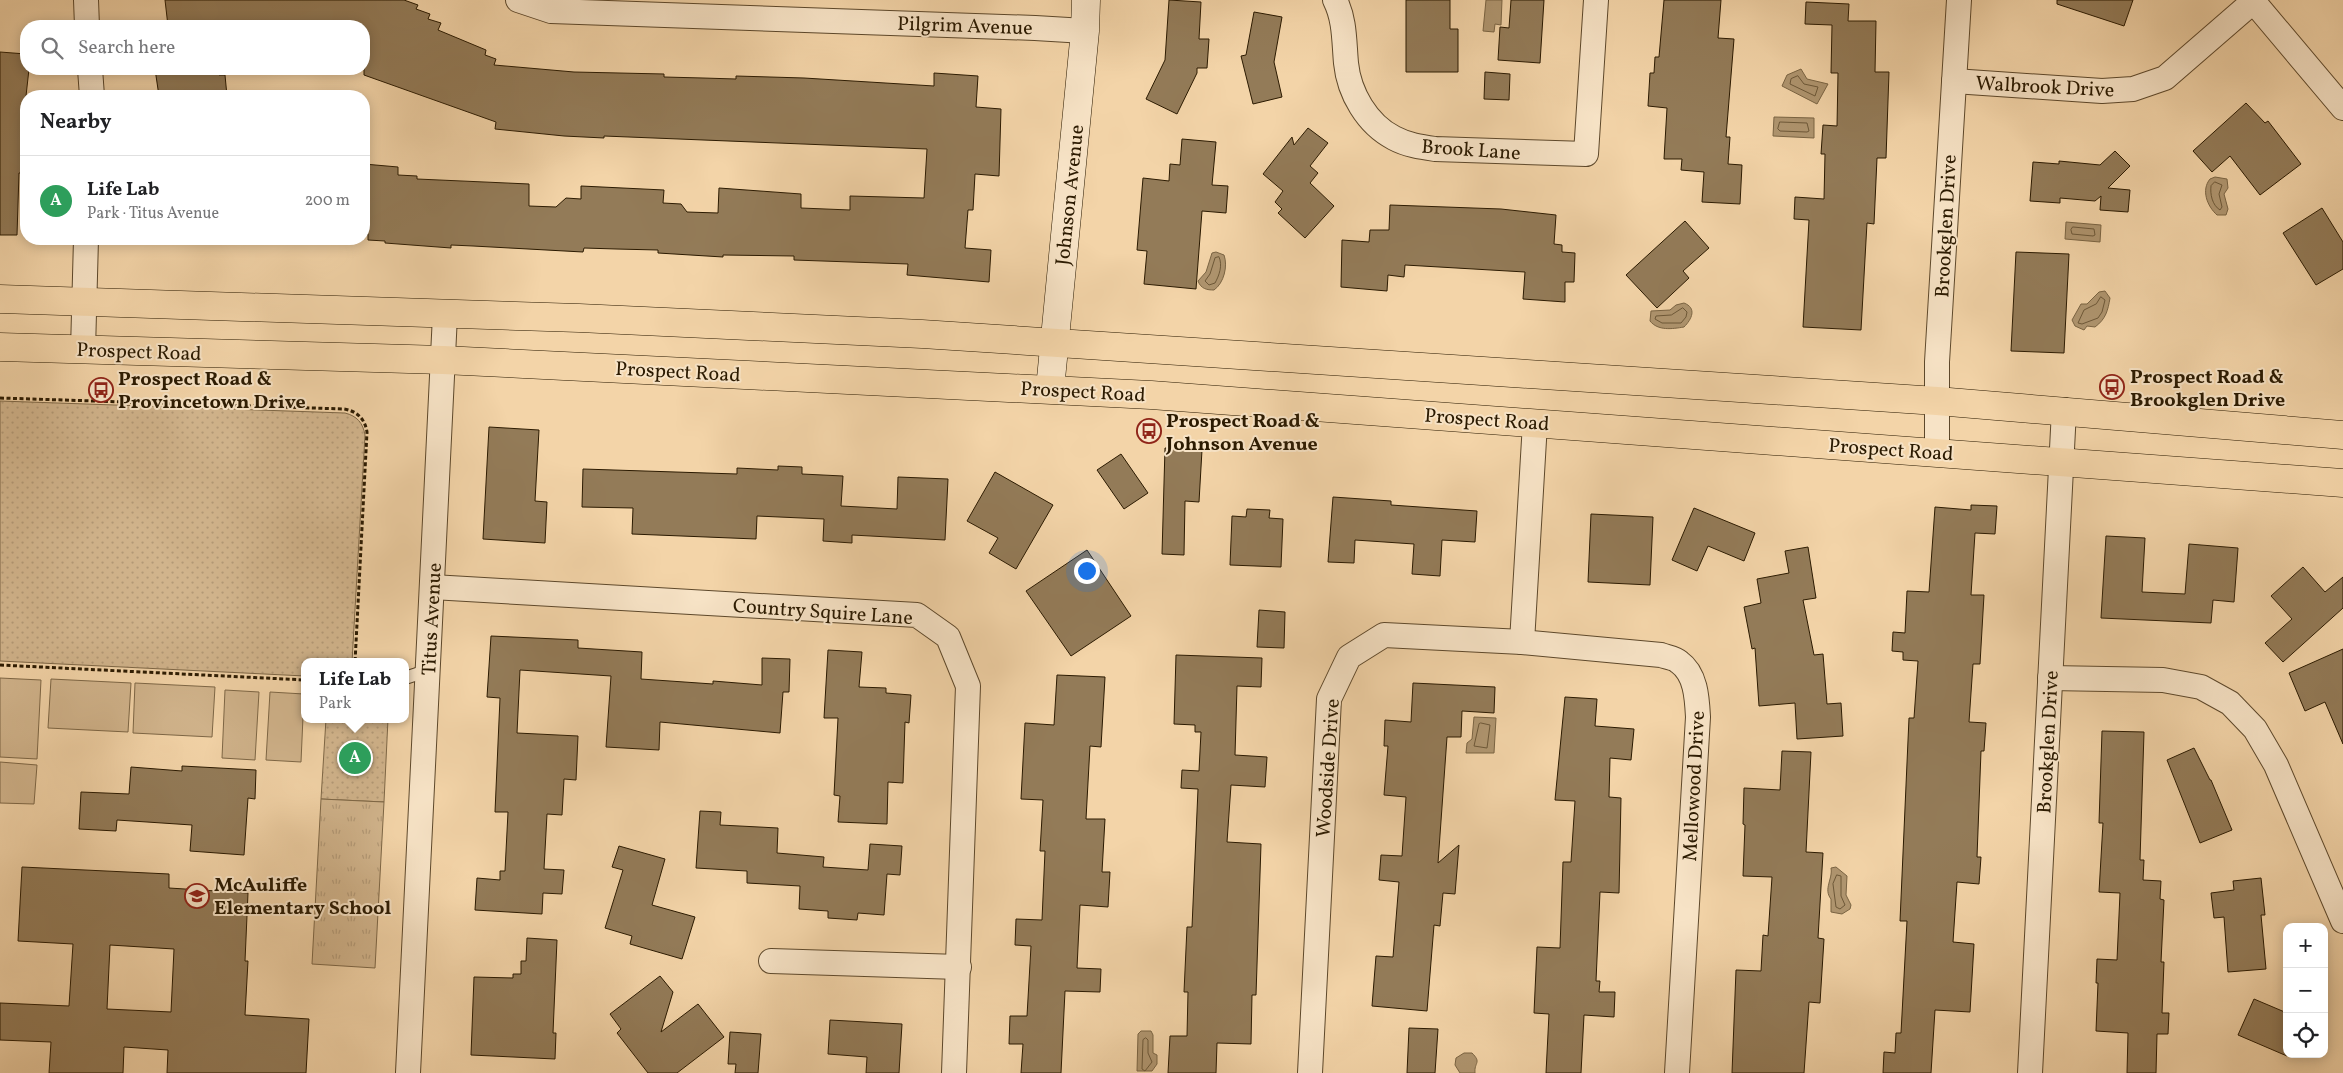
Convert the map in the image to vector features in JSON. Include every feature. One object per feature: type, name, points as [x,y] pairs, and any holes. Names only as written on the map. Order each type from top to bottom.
[{"type":"main road","points":[[0,299],[628,320],[922,334],[2064,410],[2343,435]]},
{"type":"main road","name":"Prospect Road","points":[[0,347],[443,360],[1050,389],[2343,483]]},
{"type":"street","points":[[86,0],[87,20]]},
{"type":"street","name":"Pilgrim Avenue","points":[[518,0],[551,11],[1085,31]]},
{"type":"street","name":"Johnson Avenue","points":[[1050,389],[1085,31],[1086,0]]},
{"type":"street","name":"Brook Lane","points":[[1335,0],[1341,12],[1346,64],[1355,95],[1374,122],[1393,138],[1414,146],[1434,149],[1586,154],[1596,0]]},
{"type":"street","name":"Brookglen Drive","points":[[1937,452],[1938,352],[1959,0]]},
{"type":"street","points":[[2254,1],[2343,108]]},
{"type":"street","name":"Walbrook Drive","points":[[1954,81],[2102,91],[2132,89],[2165,78],[2254,1]]},
{"type":"street","points":[[90,75],[92,90]]},
{"type":"street","points":[[83,350],[86,245]]},
{"type":"street","name":"Titus Avenue","points":[[408,1073],[445,315]]},
{"type":"street","name":"Brookglen Drive","points":[[2030,1073],[2064,410]]},
{"type":"street","points":[[1522,642],[1535,423]]},
{"type":"street","name":"Country Squire Lane","points":[[432,587],[916,615],[948,637],[968,686],[954,1073]]},
{"type":"street","name":"Woodside Drive","points":[[1310,1073],[1329,699],[1348,657],[1384,635],[1522,642]]},
{"type":"street","name":"Mellowood Drive","points":[[1522,642],[1661,655],[1679,662],[1692,677],[1697,698],[1698,717],[1678,1073]]},
{"type":"street","points":[[2050,678],[2163,680],[2201,687],[2230,703],[2255,729],[2276,765],[2343,921]]},
{"type":"street","points":[[771,961],[959,967]]},
{"type":"lane","points":[[409,677],[429,670]]},
{"type":"path","points":[[0,398],[344,409],[357,414],[366,425],[367,432],[354,658]]},
{"type":"path","points":[[0,665],[301,680]]},
{"type":"green space","points":[[0,401],[345,413],[356,418],[363,427],[365,435],[352,658],[301,658],[301,676],[0,661]]},
{"type":"green space","points":[[0,678],[41,680],[37,759],[0,757]]},
{"type":"green space","points":[[51,679],[131,683],[128,732],[48,728]]},
{"type":"green space","points":[[135,683],[215,687],[212,737],[133,733]]},
{"type":"green space","points":[[225,690],[259,692],[255,760],[222,758]]},
{"type":"green space","points":[[270,692],[301,694],[301,723],[303,723],[301,762],[266,760]]},
{"type":"green space","points":[[326,723],[388,723],[384,802],[321,799]]},
{"type":"green space","points":[[0,762],[37,765],[34,804],[0,803]]},
{"type":"green space","points":[[321,799],[384,802],[375,968],[312,964]]},
{"type":"water","points":[[1486,0],[1502,0],[1501,25],[1495,24],[1494,32],[1483,31]]},
{"type":"water","points":[[1801,69],[1807,79],[1828,84],[1817,104],[1782,86],[1787,75]]},
{"type":"water","points":[[1774,117],[1814,118],[1814,138],[1773,136]]},
{"type":"water","points":[[2215,177],[2227,179],[2228,188],[2224,194],[2228,209],[2226,215],[2217,215],[2210,207],[2206,198],[2207,183]]},
{"type":"water","points":[[2066,222],[2101,225],[2100,242],[2065,239]]},
{"type":"water","points":[[1216,252],[1224,255],[1226,264],[1224,274],[1214,290],[1207,289],[1201,286],[1198,281],[1206,272],[1212,253]]},
{"type":"water","points":[[2105,291],[2110,298],[2102,321],[2095,327],[2087,326],[2084,330],[2075,326],[2072,320],[2081,304],[2087,304],[2099,292]]},
{"type":"water","points":[[1684,303],[1691,308],[1692,314],[1684,327],[1661,328],[1650,321],[1651,311],[1670,310],[1676,305]]},
{"type":"water","points":[[1474,717],[1496,718],[1494,753],[1466,753],[1467,743],[1472,739]]},
{"type":"water","points":[[1836,867],[1847,876],[1846,895],[1851,905],[1850,909],[1842,914],[1831,912],[1831,899],[1828,891],[1831,868]]},
{"type":"water","points":[[1141,1031],[1151,1031],[1153,1035],[1153,1053],[1157,1055],[1157,1064],[1152,1071],[1137,1071],[1138,1034]]},
{"type":"water","points":[[1464,1053],[1472,1053],[1477,1059],[1475,1073],[1460,1073],[1455,1065],[1456,1058]]},
{"type":"building","points":[[165,0],[404,0],[418,5],[416,9],[430,14],[428,19],[441,23],[438,30],[486,50],[485,55],[496,59],[494,65],[574,72],[664,74],[664,77],[736,79],[736,76],[804,78],[934,86],[934,73],[978,76],[976,107],[1001,109],[999,176],[975,174],[973,210],[968,210],[965,248],[991,250],[989,282],[907,275],[908,264],[794,260],[794,256],[723,255],[723,257],[658,253],[658,250],[584,248],[583,252],[451,245],[451,248],[370,240],[370,165],[398,167],[398,175],[417,176],[417,179],[529,184],[529,206],[556,207],[566,198],[581,199],[581,186],[664,190],[663,203],[681,204],[687,212],[718,213],[719,188],[801,194],[801,208],[850,210],[850,196],[924,198],[927,149],[604,136],[604,138],[495,129],[496,122],[364,75],[370,75],[370,20],[167,20]]},
{"type":"building","points":[[1169,0],[1201,2],[1199,39],[1209,39],[1207,68],[1197,68],[1197,73],[1177,114],[1146,99],[1165,60]]},
{"type":"building","points":[[1406,0],[1450,0],[1450,29],[1458,29],[1458,72],[1406,72]]},
{"type":"building","points":[[1511,0],[1544,0],[1540,63],[1498,60],[1500,27],[1509,28]]},
{"type":"building","points":[[1664,0],[1721,0],[1718,38],[1734,39],[1726,137],[1730,137],[1728,164],[1742,165],[1740,204],[1702,202],[1704,172],[1681,170],[1682,159],[1664,159],[1667,108],[1648,106],[1650,73],[1654,73],[1655,57],[1659,57]]},
{"type":"building","points":[[2057,0],[2133,0],[2124,26],[2057,4]]},
{"type":"building","points":[[1806,2],[1849,4],[1848,21],[1876,21],[1875,72],[1889,72],[1886,158],[1877,158],[1874,224],[1867,223],[1861,330],[1803,327],[1809,220],[1794,219],[1795,197],[1824,199],[1825,154],[1821,154],[1823,125],[1837,126],[1838,73],[1831,73],[1832,25],[1805,24]]},
{"type":"building","points":[[1254,12],[1282,17],[1274,62],[1282,97],[1253,104],[1241,56],[1246,55]]},
{"type":"building","points":[[0,52],[20,54],[20,75],[28,75],[27,90],[20,90],[20,173],[17,235],[0,235]]},
{"type":"building","points":[[1485,72],[1510,74],[1509,100],[1484,99]]},
{"type":"building","points":[[156,75],[225,75],[226,90],[158,90]]},
{"type":"building","points":[[2246,103],[2265,123],[2268,121],[2301,164],[2260,195],[2230,156],[2212,172],[2193,151]]},
{"type":"building","points":[[1308,128],[1328,143],[1310,166],[1318,173],[1310,183],[1334,206],[1305,238],[1278,213],[1282,209],[1275,202],[1283,191],[1263,174],[1292,137],[1294,145]]},
{"type":"building","points":[[1182,139],[1216,142],[1212,185],[1228,186],[1226,213],[1202,211],[1196,289],[1144,284],[1147,251],[1137,250],[1143,178],[1169,181],[1170,164],[1180,165]]},
{"type":"building","points":[[2115,151],[2130,166],[2108,188],[2130,190],[2128,212],[2100,210],[2101,196],[2095,201],[2060,198],[2060,203],[2030,201],[2033,162],[2059,164],[2059,161],[2100,165]]},
{"type":"building","points":[[1390,205],[1501,209],[1556,215],[1554,244],[1562,245],[1562,252],[1575,253],[1574,282],[1565,282],[1565,302],[1523,299],[1525,272],[1405,265],[1404,277],[1388,275],[1387,291],[1341,287],[1342,240],[1369,242],[1370,230],[1389,230]]},
{"type":"building","points":[[2322,208],[2343,242],[2343,269],[2316,285],[2283,233]]},
{"type":"building","points":[[1685,221],[1709,248],[1683,271],[1689,278],[1657,308],[1626,275]]},
{"type":"building","points":[[2016,252],[2069,254],[2064,353],[2011,351]]},
{"type":"building","points":[[489,427],[539,430],[535,501],[547,502],[545,543],[483,539]]},
{"type":"building","points":[[1165,448],[1202,450],[1199,502],[1185,501],[1184,555],[1162,554]]},
{"type":"building","points":[[1121,454],[1148,493],[1124,509],[1097,470]]},
{"type":"building","points":[[778,466],[802,467],[802,474],[843,476],[841,506],[897,509],[898,477],[948,479],[945,540],[852,535],[852,543],[823,541],[824,519],[757,516],[756,539],[632,534],[633,508],[582,507],[583,469],[737,474],[737,468],[778,470]]},
{"type":"building","points":[[995,472],[1053,505],[1016,569],[989,553],[998,538],[967,521]]},
{"type":"building","points":[[1333,497],[1391,501],[1391,505],[1477,511],[1475,542],[1442,540],[1440,576],[1412,574],[1414,544],[1355,540],[1354,563],[1328,562]]},
{"type":"building","points":[[1971,505],[1997,506],[1995,534],[1975,533],[1971,595],[1984,595],[1980,664],[1973,664],[1969,722],[1986,723],[1984,751],[1981,751],[1977,857],[1981,857],[1979,884],[1957,882],[1953,942],[1974,944],[1970,1012],[1935,1010],[1931,1073],[1883,1073],[1884,1052],[1895,1053],[1896,1033],[1901,1033],[1907,921],[1900,921],[1909,718],[1914,718],[1918,661],[1903,660],[1903,652],[1892,651],[1893,632],[1905,633],[1907,591],[1929,592],[1935,507],[1971,510]]},
{"type":"building","points":[[1694,508],[1755,533],[1744,561],[1708,546],[1697,571],[1672,560]]},
{"type":"building","points":[[1247,509],[1270,510],[1269,518],[1283,519],[1281,567],[1230,565],[1232,516],[1246,517]]},
{"type":"building","points":[[1591,514],[1653,517],[1650,585],[1588,582]]},
{"type":"building","points":[[2106,536],[2145,538],[2142,592],[2185,594],[2189,544],[2238,548],[2234,602],[2213,600],[2211,623],[2101,618]]},
{"type":"building","points":[[1808,547],[1816,598],[1803,600],[1814,655],[1823,654],[1827,704],[1841,703],[1843,736],[1797,739],[1795,703],[1759,706],[1755,648],[1752,649],[1744,607],[1761,603],[1757,579],[1789,573],[1785,551]]},
{"type":"building","points":[[1087,550],[1131,616],[1071,656],[1026,591]]},
{"type":"building","points":[[2303,567],[2325,592],[2343,577],[2343,608],[2283,662],[2265,643],[2292,619],[2271,596]]},
{"type":"building","points":[[1259,610],[1285,612],[1284,648],[1257,647]]},
{"type":"building","points":[[491,636],[578,640],[578,648],[642,652],[641,679],[713,684],[713,681],[762,685],[762,658],[790,659],[789,692],[783,692],[780,733],[660,722],[659,750],[606,747],[611,676],[520,670],[517,733],[578,736],[576,780],[564,779],[562,815],[547,814],[544,869],[564,870],[562,894],[543,893],[542,914],[475,910],[477,878],[500,880],[500,871],[505,871],[508,812],[495,812],[500,698],[487,697]]},
{"type":"building","points":[[2343,649],[2343,744],[2325,702],[2305,711],[2289,673]]},
{"type":"building","points":[[828,650],[862,652],[859,687],[886,688],[886,693],[911,695],[909,723],[905,722],[903,783],[888,782],[887,824],[838,822],[840,796],[834,795],[838,718],[824,718]]},
{"type":"building","points":[[1176,655],[1262,658],[1261,687],[1237,686],[1235,755],[1267,757],[1265,787],[1231,785],[1227,842],[1261,844],[1256,995],[1252,995],[1251,1044],[1217,1043],[1216,1073],[1168,1073],[1170,1036],[1187,1036],[1188,992],[1184,992],[1187,927],[1192,927],[1198,789],[1181,788],[1182,770],[1199,771],[1201,732],[1195,732],[1195,725],[1174,724]]},
{"type":"building","points":[[1057,675],[1105,677],[1101,747],[1090,746],[1086,819],[1105,819],[1102,872],[1110,872],[1108,907],[1080,905],[1077,968],[1101,969],[1100,992],[1065,991],[1061,1073],[1021,1073],[1023,1044],[1009,1044],[1010,1016],[1027,1016],[1031,946],[1015,945],[1016,919],[1042,920],[1045,851],[1040,851],[1043,800],[1021,799],[1025,723],[1054,725]]},
{"type":"building","points":[[1413,683],[1495,687],[1494,713],[1462,711],[1461,737],[1447,737],[1438,863],[1459,845],[1455,894],[1443,893],[1440,926],[1434,925],[1427,1011],[1372,1006],[1376,956],[1393,957],[1399,882],[1379,880],[1381,855],[1402,856],[1406,797],[1384,795],[1388,746],[1384,746],[1385,720],[1411,722]]},
{"type":"building","points":[[1565,697],[1597,699],[1595,726],[1634,729],[1631,760],[1610,758],[1609,797],[1621,798],[1619,893],[1600,892],[1596,981],[1600,981],[1599,992],[1615,992],[1614,1017],[1584,1015],[1581,1073],[1546,1073],[1549,1014],[1534,1013],[1537,947],[1560,948],[1563,862],[1571,862],[1575,801],[1555,800]]},
{"type":"building","points":[[2102,731],[2144,732],[2140,860],[2144,860],[2143,880],[2161,881],[2160,899],[2164,900],[2161,962],[2164,962],[2162,1013],[2169,1013],[2168,1034],[2157,1034],[2156,1073],[2127,1073],[2128,1033],[2096,1031],[2097,959],[2117,960],[2120,893],[2099,892],[2103,823],[2099,823]]},
{"type":"building","points":[[2194,748],[2211,780],[2232,830],[2200,843],[2167,760]]},
{"type":"building","points":[[1782,751],[1811,752],[1806,852],[1823,853],[1818,938],[1824,939],[1820,1003],[1809,1002],[1804,1073],[1732,1073],[1736,970],[1761,971],[1763,935],[1768,936],[1772,877],[1743,876],[1744,788],[1780,790]]},
{"type":"building","points":[[182,766],[256,770],[255,799],[248,798],[244,855],[190,851],[192,825],[117,820],[116,831],[79,829],[81,792],[129,794],[131,767],[182,771]]},
{"type":"building","points":[[700,811],[721,812],[720,825],[778,828],[777,853],[824,857],[823,867],[868,870],[870,844],[902,846],[900,875],[887,874],[884,915],[858,913],[857,920],[828,918],[828,911],[799,909],[800,886],[747,883],[747,871],[696,868]]},
{"type":"building","points":[[619,846],[665,859],[652,905],[695,917],[682,959],[630,944],[632,936],[605,928],[623,870],[612,867]]},
{"type":"building","points":[[22,867],[169,874],[169,888],[248,893],[245,961],[248,961],[245,1015],[309,1019],[306,1073],[167,1073],[168,1050],[124,1047],[123,1073],[49,1073],[51,1042],[0,1040],[0,1003],[69,1006],[73,944],[18,941]],"holes":[[[110,945],[174,949],[171,1012],[107,1009]]]},
{"type":"building","points":[[2261,878],[2265,915],[2261,915],[2266,969],[2228,972],[2224,917],[2214,918],[2211,893],[2234,890],[2233,881]]},
{"type":"building","points":[[527,938],[557,940],[553,1033],[556,1033],[555,1059],[471,1055],[474,977],[513,978],[513,974],[521,974],[521,961],[526,961]]},
{"type":"building","points":[[660,976],[673,992],[661,1032],[698,1004],[724,1037],[677,1073],[648,1073],[617,1033],[621,1029],[610,1014]]},
{"type":"building","points":[[2254,999],[2283,1011],[2283,1054],[2238,1035]]},
{"type":"building","points":[[830,1020],[902,1024],[899,1073],[866,1073],[867,1057],[828,1054]]},
{"type":"building","points":[[1409,1028],[1438,1029],[1435,1073],[1407,1073]]},
{"type":"building","points":[[730,1032],[761,1034],[758,1073],[735,1073],[736,1064],[728,1064]]},
{"type":"place","name":"Prospect Road & Brookglen Drive","points":[[2112,387]]},
{"type":"place","name":"Prospect Road & Provincetown Drive","points":[[101,390]]},
{"type":"place","name":"Prospect Road & Johnson Avenue","points":[[1149,431]]},
{"type":"place","name":"Life Lab","points":[[355,758]]},
{"type":"place","name":"McAuliffe Elementary School","points":[[197,896]]}]
